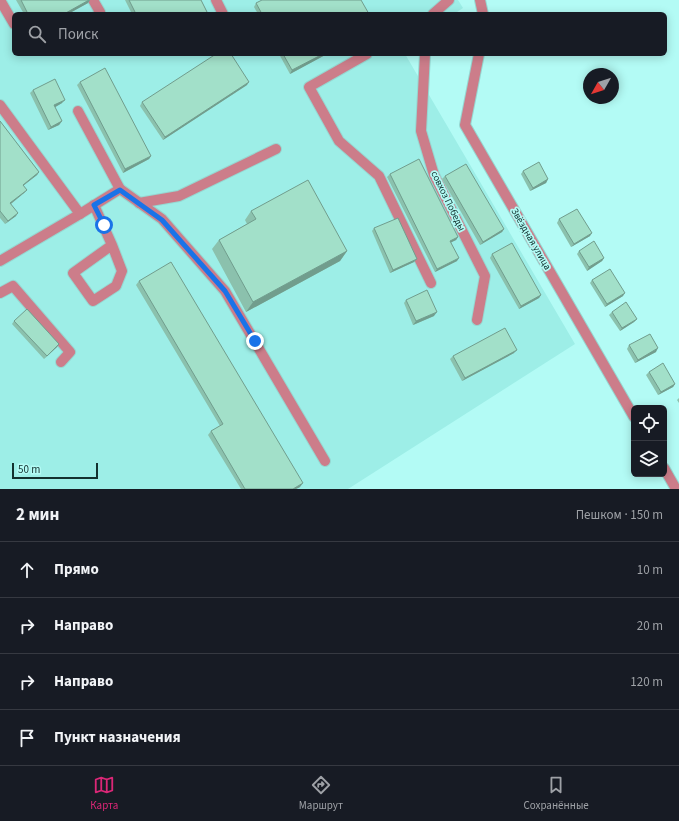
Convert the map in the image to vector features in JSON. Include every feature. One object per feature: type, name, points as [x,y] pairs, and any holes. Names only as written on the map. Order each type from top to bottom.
[{"type":"street","points":[[0,0],[12,21]]},
{"type":"street","points":[[93,0],[100,12]]},
{"type":"street","points":[[216,0],[222,12]]},
{"type":"street","points":[[435,12],[449,0]]},
{"type":"street","points":[[480,0],[483,12]]},
{"type":"street","points":[[363,56],[309,86],[339,141],[379,176],[431,283]]},
{"type":"street","name":"совхоз Победы","points":[[425,56],[421,131],[434,175],[485,276],[477,320]]},
{"type":"street","name":"Звёздная улица","points":[[479,56],[465,125],[631,412]]},
{"type":"street","points":[[0,105],[80,214]]},
{"type":"street","points":[[78,111],[120,190],[162,220],[225,291],[325,461]]},
{"type":"street","points":[[139,203],[179,196],[276,149]]},
{"type":"street","points":[[0,261],[120,190]]},
{"type":"street","points":[[94,205],[112,245],[122,271],[116,286],[93,301],[73,273],[112,245]]},
{"type":"street","points":[[0,294],[13,286],[70,352],[61,362]]},
{"type":"street","points":[[667,473],[676,489]]},
{"type":"shaded area","points":[[0,0],[458,0],[463,8],[457,12],[12,12],[12,56],[406,56],[575,344],[348,489],[0,489]]},
{"type":"building","points":[[21,0],[89,0],[68,12],[27,12]]},
{"type":"building","points":[[129,0],[201,0],[207,12],[135,12]]},
{"type":"building","points":[[262,0],[361,0],[368,12],[261,12],[256,3]]},
{"type":"building","points":[[213,56],[232,56],[249,82],[165,137],[142,102]]},
{"type":"building","points":[[284,56],[319,56],[292,70]]},
{"type":"building","points":[[105,68],[151,156],[125,169],[80,82]]},
{"type":"building","points":[[55,79],[65,100],[54,105],[62,121],[51,127],[33,90]]},
{"type":"building","points":[[0,121],[39,172],[23,185],[27,190],[10,203],[18,213],[8,221],[0,211]]},
{"type":"building","points":[[419,159],[458,237],[450,241],[459,258],[437,269],[390,174]]},
{"type":"building","points":[[539,162],[548,179],[533,188],[523,171]]},
{"type":"building","points":[[466,164],[504,229],[483,242],[445,176]]},
{"type":"building","points":[[308,180],[347,251],[253,302],[219,240],[256,219],[251,211]]},
{"type":"building","points":[[577,209],[592,233],[574,244],[559,219]]},
{"type":"building","points":[[398,218],[417,259],[393,270],[374,228]]},
{"type":"building","points":[[594,241],[604,258],[589,267],[579,251]]},
{"type":"building","points":[[512,243],[541,295],[521,306],[492,254]]},
{"type":"building","points":[[171,262],[303,483],[293,489],[245,489],[211,431],[223,424],[139,281]]},
{"type":"building","points":[[610,269],[625,293],[607,304],[592,280]]},
{"type":"building","points":[[427,290],[437,312],[416,321],[406,300]]},
{"type":"building","points":[[626,302],[637,319],[622,328],[612,312]]},
{"type":"building","points":[[27,309],[59,344],[47,356],[14,321]]},
{"type":"building","points":[[505,328],[517,350],[465,378],[453,356]]},
{"type":"building","points":[[650,334],[658,348],[638,360],[629,345]]},
{"type":"building","points":[[663,363],[675,384],[661,392],[649,372]]},
{"type":"route","points":[[104,225],[94,205],[120,190],[162,220],[225,291],[255,341]]}]
